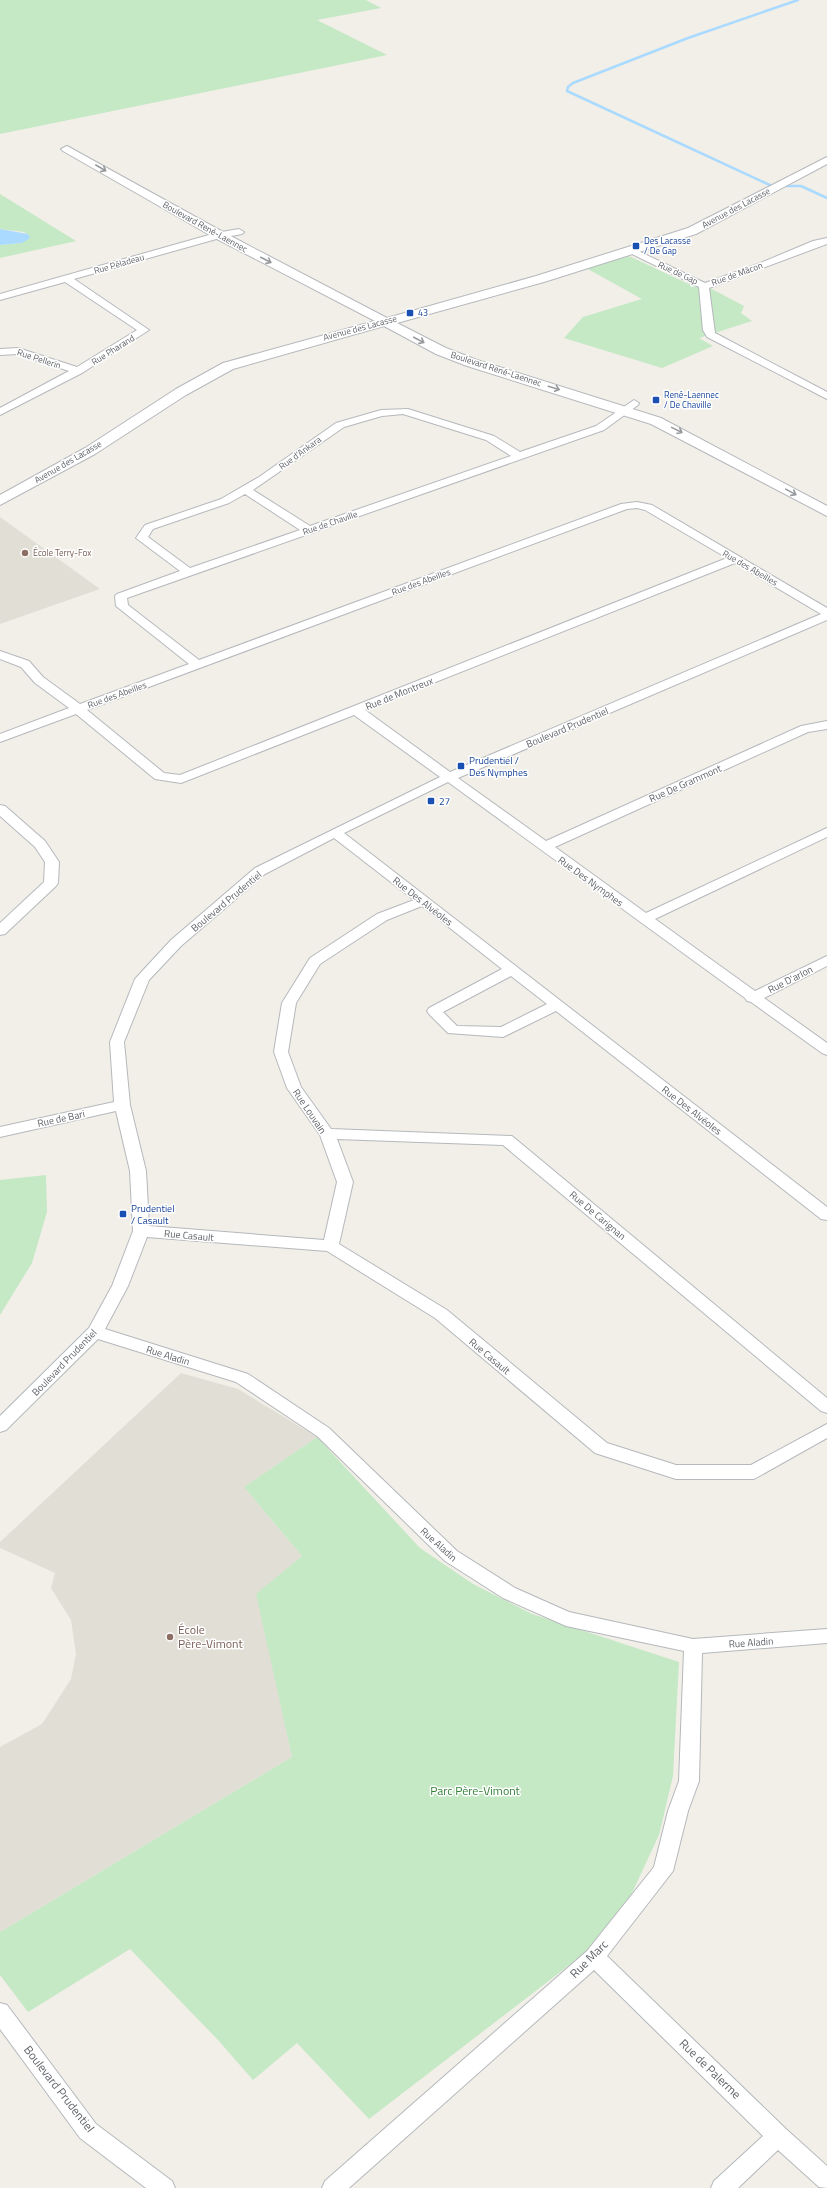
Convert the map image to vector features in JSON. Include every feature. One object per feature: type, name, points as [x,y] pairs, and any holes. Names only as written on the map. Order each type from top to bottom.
[{"type":"street","name":"Boulevard René-Laennec","points":[[67,149],[222,230],[385,321],[457,358],[682,420],[827,499]]},
{"type":"street","name":"Avenue des Lacasse","points":[[0,501],[90,451],[181,392],[228,366],[402,316],[540,279],[692,230],[827,160]]},
{"type":"street","name":"Boulevard René-Laennec","points":[[222,230],[239,232],[466,350],[629,406],[827,512]]},
{"type":"street","name":"Rue Péladeau","points":[[0,297],[68,279],[222,230]]},
{"type":"street","name":"Rue de Mâcon","points":[[824,392],[711,335],[708,330],[704,286],[761,266],[816,243],[827,241]]},
{"type":"street","name":"Rue de Gap","points":[[630,250],[704,286]]},
{"type":"street","name":"Rue Pharand","points":[[0,412],[78,371],[144,330],[68,279]]},
{"type":"street","name":"Rue Pellerin","points":[[0,352],[18,351],[78,371]]},
{"type":"street","name":"Rue de Chaville","points":[[198,665],[122,606],[122,596],[600,428],[629,406]]},
{"type":"street","name":"Rue d'Ankara","points":[[188,572],[142,538],[149,527],[225,501],[246,490],[340,425],[392,411],[404,411],[490,438],[519,456]]},
{"type":"street","points":[[246,490],[308,530]]},
{"type":"street","name":"Rue des Abeilles","points":[[0,738],[625,506],[637,504],[648,507],[827,613]]},
{"type":"street","name":"Rue de Montreux","points":[[0,655],[25,664],[39,680],[78,709],[160,776],[181,779],[735,559]]},
{"type":"street","name":"Boulevard Prudentiel","points":[[0,1426],[95,1332],[120,1286],[141,1231],[138,1171],[122,1105],[117,1042],[142,980],[176,943],[260,871],[334,832],[449,777],[827,616]]},
{"type":"street","name":"Rue Des Nymphes","points":[[356,710],[752,998],[827,1050]]},
{"type":"street","name":"Rue De Grammont","points":[[544,847],[805,729],[827,725]]},
{"type":"street","points":[[0,809],[40,844],[52,862],[50,883],[0,931]]},
{"type":"street","name":"Rue Des Alvéoles","points":[[334,832],[827,1215]]},
{"type":"street","points":[[644,919],[827,832]]},
{"type":"street","name":"Rue Louvain","points":[[331,1246],[345,1182],[327,1134],[294,1088],[282,1052],[289,1003],[315,961],[382,917],[423,901]]},
{"type":"street","name":"Rue D'arlon","points":[[752,998],[827,960]]},
{"type":"street","points":[[511,970],[434,1011],[453,1030],[503,1032],[557,1005]]},
{"type":"street","name":"Rue de Bari","points":[[0,1132],[122,1105]]},
{"type":"street","name":"Rue De Carignan","points":[[327,1134],[507,1140],[827,1407]]},
{"type":"street","name":"Rue Casault","points":[[141,1231],[331,1246],[441,1314],[601,1448],[676,1472],[754,1472],[827,1430]]},
{"type":"street","name":"Rue Aladin","points":[[95,1332],[242,1378],[323,1432],[451,1556],[509,1593],[566,1620],[693,1646],[827,1636]]},
{"type":"street","name":"Rue Marc","points":[[333,2188],[410,2118],[594,1957],[663,1871],[678,1811],[689,1781],[693,1646]]},
{"type":"street","name":"Rue de Palerme","points":[[594,1957],[778,2136],[827,2180]]},
{"type":"street","name":"Boulevard Prudentiel","points":[[0,2012],[88,2131],[164,2188]]},
{"type":"street","points":[[722,2188],[778,2136]]},
{"type":"shaded area","name":"École Terry-Fox","points":[[0,517],[100,589],[0,624]]},
{"type":"shaded area","name":"École Père-Vimont","points":[[181,1373],[238,1389],[317,1437],[244,1487],[302,1556],[257,1594],[292,1757],[0,1932],[0,1747],[42,1724],[71,1679],[76,1654],[71,1620],[51,1588],[55,1573],[0,1548],[0,1542]]},
{"type":"green space","points":[[0,0],[366,0],[381,8],[317,20],[387,55],[0,134]]},
{"type":"green space","points":[[0,194],[76,241],[0,258],[0,245],[22,243],[29,236],[24,232],[0,229]]},
{"type":"green space","points":[[629,256],[695,287],[710,288],[744,306],[741,313],[752,321],[699,338],[713,346],[662,368],[564,338],[583,317],[642,299],[586,268]]},
{"type":"green space","points":[[46,1175],[47,1212],[32,1263],[0,1315],[0,1180]]},
{"type":"green space","name":"Parc Père-Vimont","points":[[317,1437],[420,1548],[473,1584],[532,1614],[679,1662],[673,1776],[659,1835],[631,1895],[585,1953],[369,2119],[297,2043],[253,2080],[218,2040],[130,1949],[28,2012],[0,1975],[0,1932],[292,1757],[256,1594],[302,1556],[244,1487]]},
{"type":"water","points":[[0,229],[28,234],[30,238],[22,243],[0,245]]},
{"type":"waterway","points":[[798,0],[688,38],[573,83],[568,87],[567,91],[772,186],[801,186],[827,198]]},
{"type":"place","name":"Des Lacasse / De Gap","points":[[636,246]]},
{"type":"place","name":"43","points":[[410,313]]},
{"type":"place","name":"René-Laennec / De Chaville","points":[[656,400]]},
{"type":"place","name":"École Terry-Fox","points":[[25,553]]},
{"type":"place","name":"Prudentiel / Des Nymphes","points":[[461,766]]},
{"type":"place","name":"27","points":[[431,801]]},
{"type":"place","name":"Prudentiel / Casault","points":[[123,1214]]},
{"type":"place","name":"École Père-Vimont","points":[[170,1637]]}]
